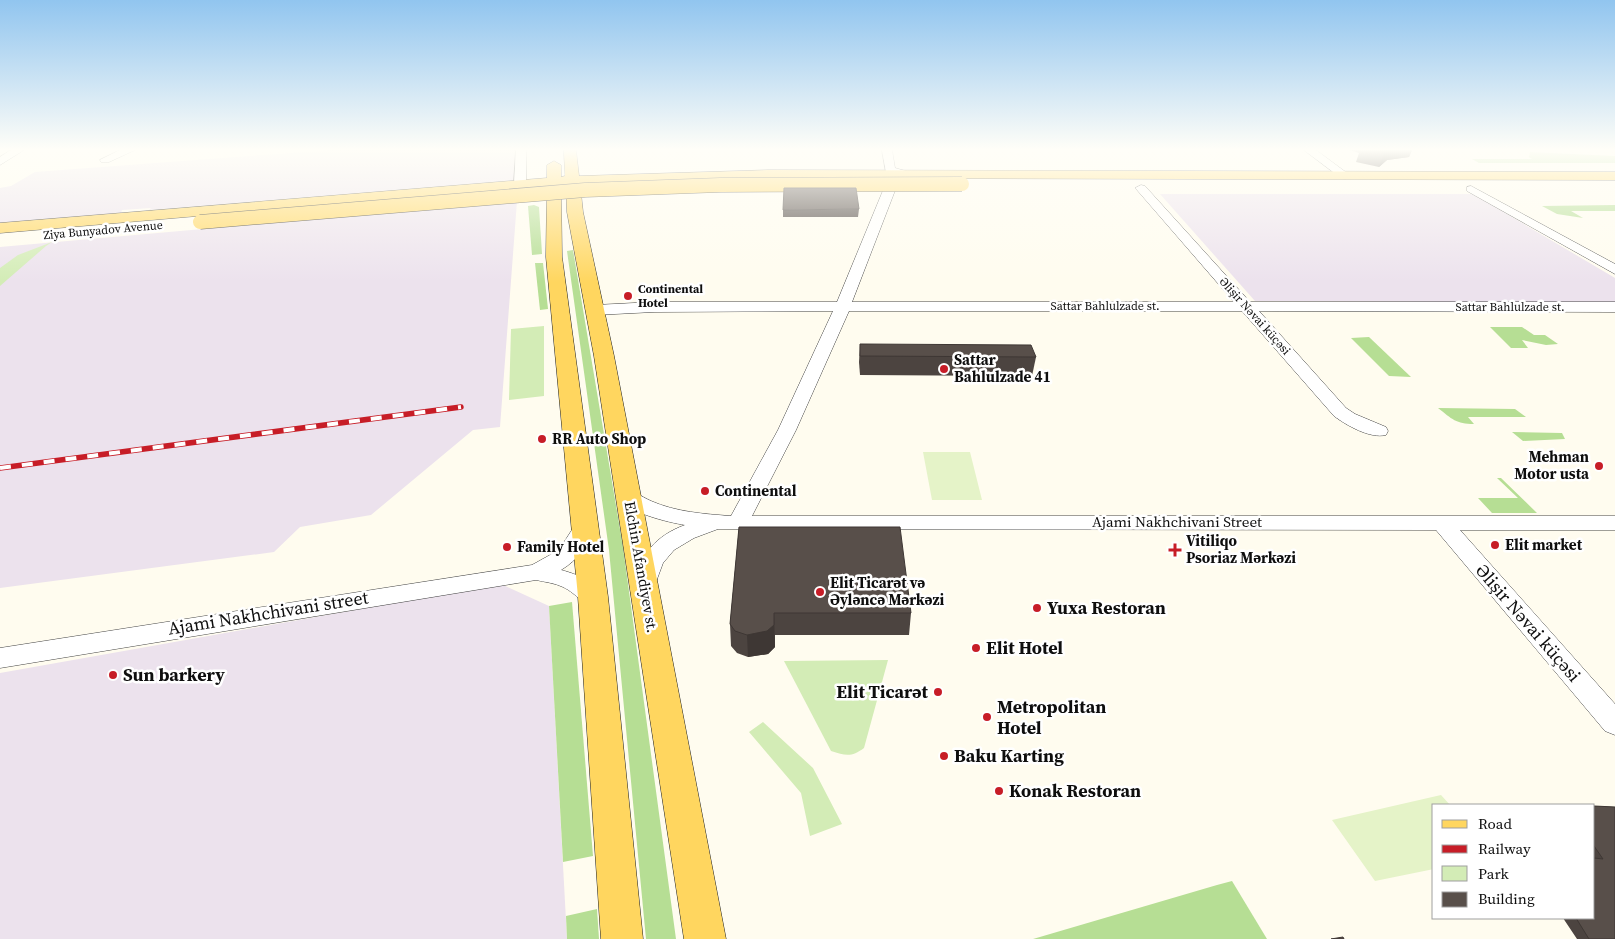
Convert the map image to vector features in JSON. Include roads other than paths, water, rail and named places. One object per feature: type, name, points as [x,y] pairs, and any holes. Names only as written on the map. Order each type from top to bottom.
[{"type":"main road","name":"Ziya Bunyadov Avenue","points":[[0,244],[490,194]]},
{"type":"main road","points":[[527,194],[546,203],[560,194]]},
{"type":"main road","name":"Ziya Bunyadov Avenue","points":[[0,238],[202,218],[527,194]]},
{"type":"main road","points":[[561,194],[554,257],[593,597],[622,939]]},
{"type":"main road","name":"Elchin Afandiyev st.","points":[[561,194],[582,250],[595,310],[705,939]]},
{"type":"main road","name":"Ziya Bunyadov Avenue","points":[[0,228],[454,197]]},
{"type":"main road","points":[[0,228],[120,225]]},
{"type":"main road","points":[[44,240],[120,225]]},
{"type":"main road","name":"Ziya Bunyadov Avenue","points":[[0,232],[120,225]]},
{"type":"main road","points":[[554,257],[556,251],[561,248],[574,246],[582,250]]},
{"type":"street","points":[[738,523],[787,430],[843,306],[888,194]]},
{"type":"street","name":"Əlişir Nəvai küçəsi","points":[[1146,194],[1340,412],[1348,418],[1379,431]]},
{"type":"street","points":[[1480,194],[1615,270]]},
{"type":"street","name":"Sattar Bahlulzade st.","points":[[595,310],[654,307],[843,306],[1245,305],[1615,307]]},
{"type":"street","points":[[629,498],[668,516],[702,522],[738,523]]},
{"type":"street","name":"Əlişir Nəvai küçəsi","points":[[1442,522],[1615,723]]},
{"type":"street","points":[[645,589],[646,575],[651,562],[668,544],[694,529],[738,523]]},
{"type":"street","name":"Ajami Nakhchivani Street","points":[[738,523],[1615,523]]},
{"type":"street","points":[[536,572],[563,560],[573,551],[585,527]]},
{"type":"street","points":[[536,572],[571,580],[593,597]]},
{"type":"street","name":"Ajami Nakhchivani street","points":[[0,658],[536,572]]},
{"type":"railway","points":[[0,468],[461,407]]},
{"type":"place","name":"Continental Hotel","points":[[628,296]]},
{"type":"place","name":"Sattar Bahlulzade 41","points":[[944,369]]},
{"type":"place","name":"RR Auto Shop","points":[[542,439]]},
{"type":"place","name":"Mehman Motor usta","points":[[1599,466]]},
{"type":"place","name":"Continental","points":[[705,491]]},
{"type":"place","name":"Elit market","points":[[1495,545]]},
{"type":"place","name":"Family Hotel","points":[[507,547]]},
{"type":"place","name":"Vitiliqo Psoriaz Mərkəzi","points":[[1175,550]]},
{"type":"place","name":"Elit Ticarət və Əyləncə Mərkəzi","points":[[820,592]]},
{"type":"place","name":"Yuxa Restoran","points":[[1037,608]]},
{"type":"place","name":"Elit Hotel","points":[[976,648]]},
{"type":"place","name":"Sun barkery","points":[[113,675]]},
{"type":"place","name":"Elit Ticarət","points":[[938,692]]},
{"type":"place","name":"Metropolitan Hotel","points":[[987,717]]},
{"type":"place","name":"Baku Karting","points":[[944,756]]},
{"type":"place","name":"Konak Restoran","points":[[999,791]]}]
